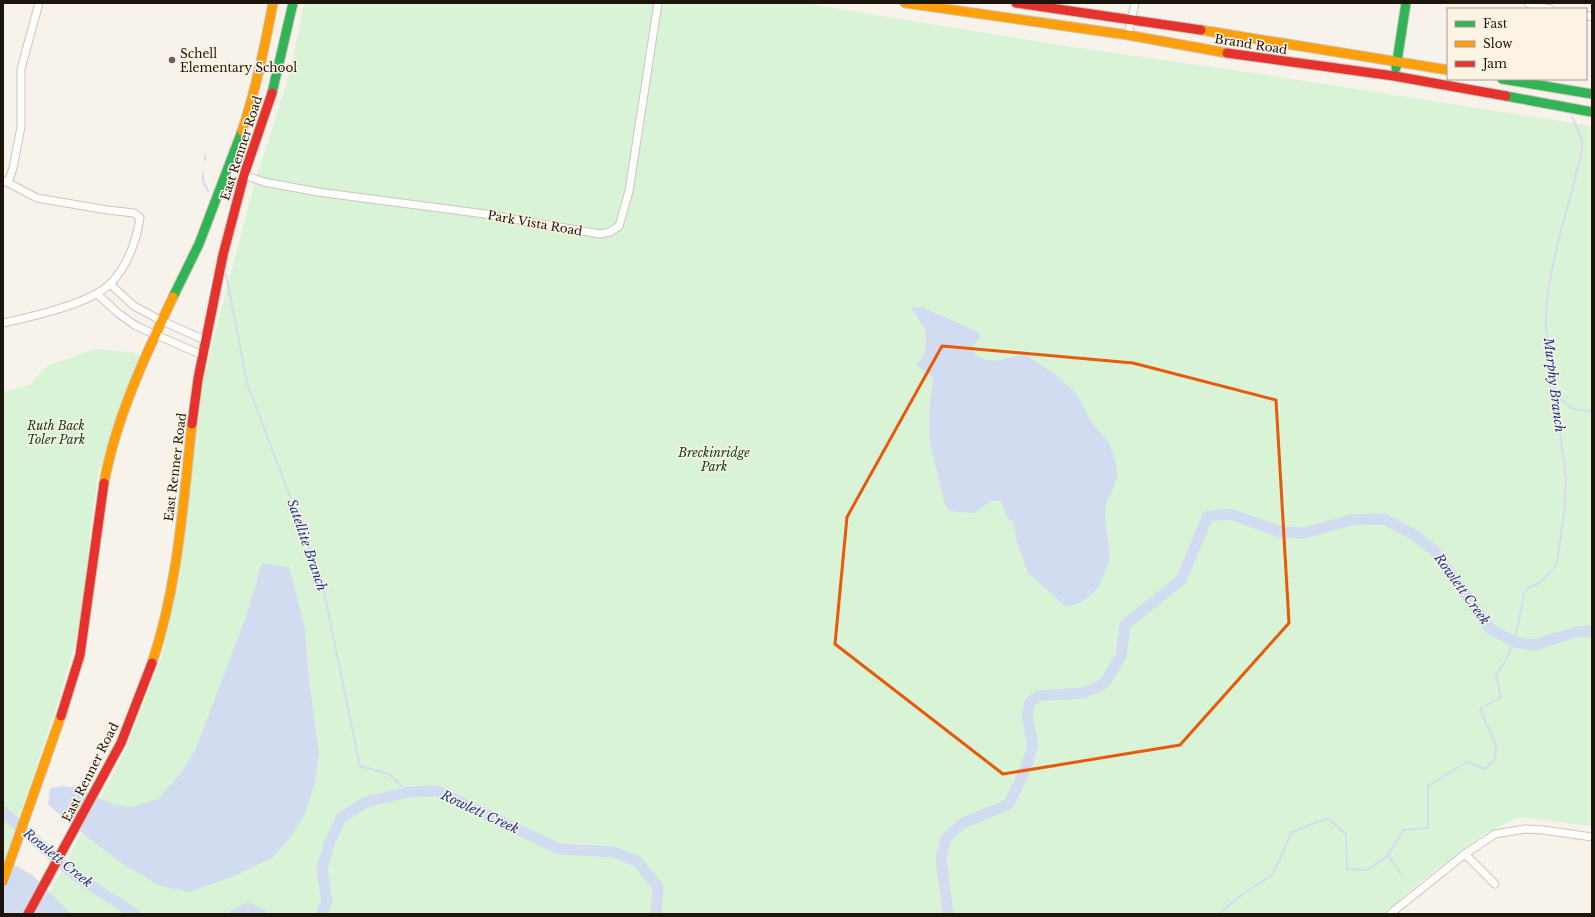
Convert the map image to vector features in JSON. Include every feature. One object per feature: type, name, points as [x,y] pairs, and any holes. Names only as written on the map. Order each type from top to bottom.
[{"type":"main road","name":"East Renner Road","points":[[3,881],[74,679],[82,641],[98,519],[110,458],[123,412],[155,335],[199,244],[227,172],[248,113],[266,40],[273,3]]},
{"type":"main road","name":"East Renner Road","points":[[28,914],[121,743],[147,678],[165,619],[176,558],[192,417],[202,355],[223,256],[244,175],[276,81],[293,3]]},
{"type":"main road","name":"Brand Road","points":[[905,3],[1128,35],[1250,57],[1394,76],[1592,112]]},
{"type":"main road","name":"Brand Road","points":[[1016,3],[1131,18],[1207,32],[1447,70]]},
{"type":"main road","points":[[1394,76],[1406,3]]},
{"type":"main road","points":[[1508,80],[1592,94]]},
{"type":"street","points":[[3,323],[76,303],[97,294],[110,284],[126,263],[136,242],[140,218],[134,213],[37,198],[5,181],[15,163],[21,127],[21,69],[39,3]]},
{"type":"street","name":"Park Vista Road","points":[[227,172],[244,175],[264,182],[318,192],[485,214],[600,234],[610,232],[618,226],[630,185],[658,3]]},
{"type":"street","points":[[1128,35],[1135,3]]},
{"type":"street","points":[[1528,3],[1545,8]]},
{"type":"street","points":[[110,284],[127,301],[162,321],[206,340]]},
{"type":"street","points":[[97,294],[118,313],[136,326],[202,355]]},
{"type":"street","points":[[118,313],[127,301]]},
{"type":"street","points":[[1390,914],[1465,854],[1495,834],[1525,829],[1592,837]]},
{"type":"street","points":[[1465,854],[1495,884]]},
{"type":"highlighted area","points":[[942,346],[1133,363],[1276,400],[1289,623],[1180,745],[1003,774],[835,644],[847,517]]},
{"type":"green space","name":"Breckinridge Park","points":[[304,3],[802,3],[1065,46],[1267,75],[1592,126],[1592,826],[1519,817],[1484,834],[1414,887],[1384,914],[38,914],[122,758],[161,660],[180,575],[203,380],[254,185],[291,69]]},
{"type":"green space","name":"Ruth Back Toler Park","points":[[95,349],[132,352],[140,356],[116,418],[98,475],[90,530],[85,588],[75,644],[54,715],[3,864],[3,392],[30,385],[47,366]]},
{"type":"water","points":[[911,307],[924,308],[976,331],[981,337],[970,348],[982,358],[988,360],[1002,360],[1024,354],[1055,374],[1076,393],[1094,426],[1109,442],[1116,462],[1117,479],[1106,504],[1105,516],[1110,560],[1098,588],[1082,602],[1066,607],[1028,573],[1017,542],[1014,523],[1007,517],[1001,501],[991,501],[975,513],[955,512],[948,509],[944,502],[929,438],[929,414],[933,377],[916,365],[925,354],[926,331]]},
{"type":"water","points":[[262,563],[289,567],[305,628],[309,680],[319,753],[315,783],[305,814],[290,838],[273,857],[234,876],[189,892],[158,885],[126,866],[52,808],[48,804],[50,788],[63,786],[79,788],[112,804],[131,807],[158,799],[180,774],[195,751],[247,614]]},
{"type":"water","points":[[3,859],[31,874],[71,914],[3,914]]},
{"type":"waterway","name":"Murphy Branch","points":[[1219,914],[1240,896],[1272,875],[1292,832],[1328,818],[1346,834],[1347,869],[1368,870],[1388,855],[1403,830],[1428,828],[1428,786],[1467,762],[1486,769],[1495,759],[1496,745],[1480,709],[1501,697],[1496,675],[1508,656],[1512,646],[1518,625],[1524,593],[1528,588],[1539,583],[1549,574],[1557,563],[1565,505],[1566,478],[1546,329],[1546,307],[1553,262],[1582,150],[1582,140],[1572,117]]},
{"type":"waterway","name":"Satellite Branch","points":[[205,155],[205,160]]},
{"type":"waterway","name":"Satellite Branch","points":[[203,174],[203,181],[208,191]]},
{"type":"waterway","name":"Satellite Branch","points":[[226,274],[247,383],[321,578],[360,766],[389,774],[408,792]]},
{"type":"waterway","name":"Murphy Branch","points":[[1555,394],[1573,409],[1592,411]]},
{"type":"waterway","name":"Rowlett Creek","points":[[948,914],[941,859],[946,838],[963,823],[1009,804],[1026,768],[1033,745],[1027,716],[1030,702],[1038,696],[1083,693],[1104,684],[1121,656],[1125,625],[1181,580],[1208,516],[1230,514],[1281,532],[1304,533],[1351,520],[1384,519],[1414,535],[1434,550],[1490,629],[1514,642],[1534,645],[1576,632],[1592,631]]},
{"type":"waterway","name":"Rowlett Creek","points":[[321,914],[327,902],[322,869],[329,844],[341,818],[366,802],[408,792],[437,791],[559,849],[613,852],[637,861],[658,887],[656,914]]},
{"type":"waterway","name":"Rowlett Creek","points":[[3,812],[76,876],[135,914]]},
{"type":"waterway","points":[[1388,855],[1401,874]]},
{"type":"waterway","name":"Rowlett Creek","points":[[235,914],[249,908],[261,914]]},
{"type":"traffic: fast","points":[[272,93],[293,3]]},
{"type":"traffic: fast","points":[[1396,68],[1406,3]]},
{"type":"traffic: fast","points":[[1508,80],[1592,94]]},
{"type":"traffic: fast","points":[[1506,96],[1592,112]]},
{"type":"traffic: fast","points":[[173,297],[199,244],[242,131]]},
{"type":"traffic: slow","points":[[242,131],[260,68],[273,3]]},
{"type":"traffic: slow","points":[[905,3],[1128,35],[1227,53]]},
{"type":"traffic: slow","points":[[1201,30],[1447,70]]},
{"type":"traffic: slow","points":[[104,483],[116,435],[132,388],[173,297]]},
{"type":"traffic: slow","points":[[152,663],[161,634],[174,575],[192,424]]},
{"type":"traffic: slow","points":[[3,881],[61,716]]},
{"type":"traffic: jam","points":[[1016,3],[1201,30]]},
{"type":"traffic: jam","points":[[1227,53],[1394,76],[1506,96]]},
{"type":"traffic: jam","points":[[192,424],[198,379],[223,255],[244,175],[272,93]]},
{"type":"traffic: jam","points":[[61,716],[80,655],[104,483]]},
{"type":"traffic: jam","points":[[28,914],[121,743],[152,663]]},
{"type":"place","name":"Schell Elementary School","points":[[172,60]]}]
